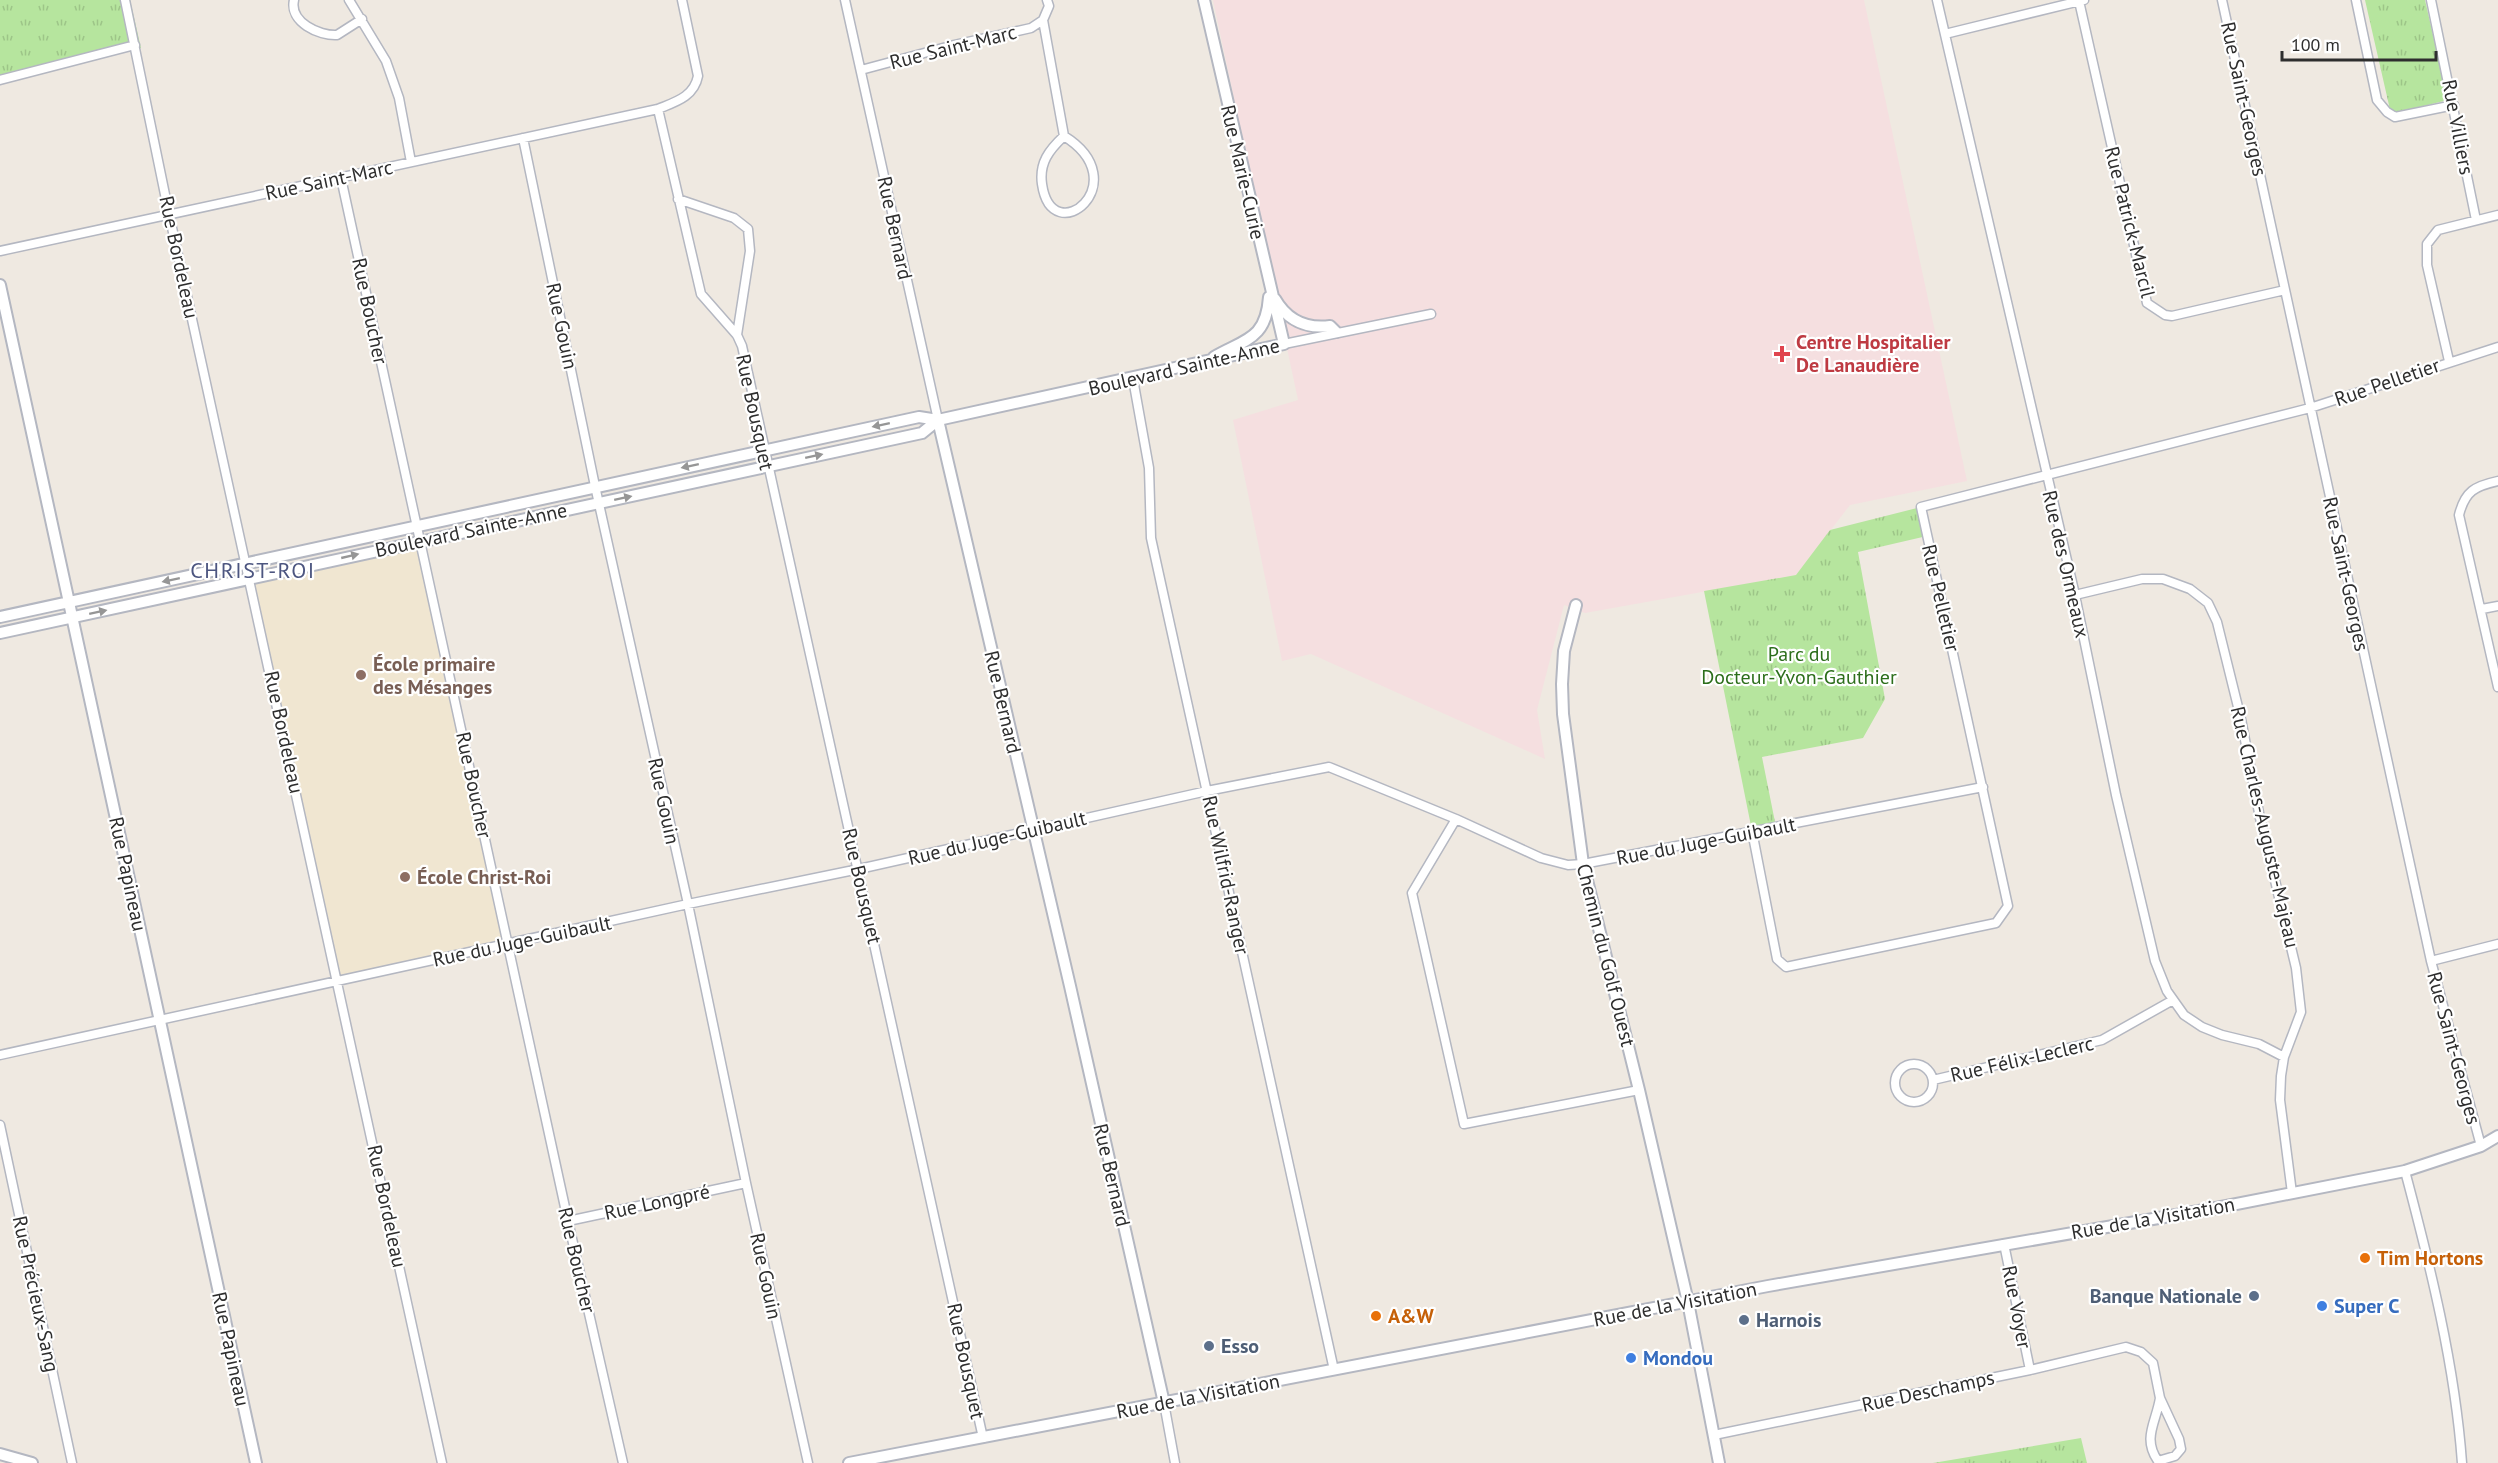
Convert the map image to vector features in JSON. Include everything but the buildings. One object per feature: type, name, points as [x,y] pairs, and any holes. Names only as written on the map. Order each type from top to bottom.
[{"type":"street","name":"Rue Bordeleau","points":[[125,0],[442,1463]]},
{"type":"street","points":[[294,0],[293,5],[299,17],[309,30],[315,32],[337,35],[362,19]]},
{"type":"street","points":[[349,0],[386,61],[399,98],[411,162]]},
{"type":"street","points":[[658,109],[686,97],[696,86],[698,76],[682,0]]},
{"type":"street","name":"Rue Bernard","points":[[845,0],[938,420],[1164,1403]]},
{"type":"street","points":[[1047,0],[1049,6],[1043,20],[1064,136],[1077,144],[1092,172],[1094,184],[1089,201],[1077,212],[1064,213],[1053,208],[1047,201],[1042,186],[1041,170],[1048,151],[1064,136]]},
{"type":"street","name":"Rue Marie-Curie","points":[[1204,0],[1284,344]]},
{"type":"street","name":"Rue des Ormeaux","points":[[1938,0],[2075,595],[2116,795],[2155,961],[2173,1000],[2184,1014],[2202,1027],[2222,1035],[2259,1044],[2284,1057]]},
{"type":"street","name":"Rue Saint-Georges","points":[[2222,0],[2431,961],[2481,1146]]},
{"type":"street","points":[[2356,0],[2377,100],[2386,112],[2395,117],[2454,105]]},
{"type":"street","name":"Rue Villiers","points":[[2431,0],[2476,220]]},
{"type":"street","points":[[1945,34],[2082,1]]},
{"type":"street","name":"Rue Patrick-Marcil","points":[[2082,1],[2147,303],[2165,315],[2172,315],[2285,290]]},
{"type":"street","name":"Rue Saint-Marc","points":[[861,70],[954,45],[1031,28],[1043,20]]},
{"type":"street","points":[[0,80],[135,45]]},
{"type":"street","name":"Rue Saint-Marc","points":[[0,251],[658,109]]},
{"type":"street","name":"Rue Bousquet","points":[[658,109],[701,294],[737,335],[742,346],[763,451],[859,869],[983,1438]]},
{"type":"street","name":"Rue Gouin","points":[[523,138],[595,486],[688,904],[807,1463]]},
{"type":"street","name":"Rue Boucher","points":[[341,178],[568,1221],[623,1463]]},
{"type":"street","name":"Rue Bousquet","points":[[678,199],[735,218],[748,229],[750,251],[737,335]]},
{"type":"street","points":[[2449,361],[2427,265],[2427,244],[2431,235],[2438,230],[2498,215]]},
{"type":"street","points":[[1205,362],[1230,347],[1243,344],[1258,332],[1267,312],[1269,298],[1267,275]]},
{"type":"street","name":"Rue Papineau","points":[[0,285],[256,1463]]},
{"type":"street","points":[[1271,291],[1280,307],[1292,317],[1315,328],[1330,326],[1336,332]]},
{"type":"street","name":"Boulevard Sainte-Anne","points":[[0,616],[919,417],[938,420],[1133,379],[1336,332],[1431,314]]},
{"type":"street","name":"Rue Pelletier","points":[[1752,831],[1777,958],[1786,967],[1996,923],[2008,906],[1921,507],[2310,408],[2449,361],[2498,347]]},
{"type":"street","name":"Rue Wilfrid-Ranger","points":[[1133,379],[1149,468],[1150,538],[1334,1370]]},
{"type":"street","name":"Boulevard Sainte-Anne","points":[[0,633],[922,433],[938,420]]},
{"type":"street","points":[[2498,481],[2479,485],[2463,500],[2459,515],[2498,687]]},
{"type":"street","name":"Rue Charles-Auguste-Majeau","points":[[2075,595],[2142,579],[2163,579],[2190,589],[2208,603],[2217,622],[2241,719],[2259,818],[2296,968],[2301,1012],[2284,1057],[2280,1100],[2292,1193]]},
{"type":"street","name":"Chemin du Golf Ouest","points":[[1576,605],[1564,651],[1562,684],[1563,714],[1583,864],[1688,1302],[1719,1463]]},
{"type":"street","points":[[2482,609],[2498,606]]},
{"type":"street","name":"Rue du Juge-Guibault","points":[[0,1055],[688,904],[859,869],[1207,791],[1329,767],[1456,819],[1540,858],[1568,865],[1983,787]]},
{"type":"street","points":[[1456,819],[1412,893],[1464,1124],[1639,1090]]},
{"type":"street","points":[[2431,961],[2498,944]]},
{"type":"street","name":"Rue Félix-Leclerc","points":[[1933,1080],[2102,1040],[2173,1000]]},
{"type":"street","name":"Rue Félix-Leclerc","points":[[1910,1064],[1917,1064],[1928,1069],[1933,1080],[1933,1087],[1927,1098],[1914,1103],[1902,1098],[1895,1088],[1896,1075],[1904,1066],[1910,1064]]},
{"type":"street","name":"Rue Précieux-Sang","points":[[0,1125],[72,1463]]},
{"type":"street","name":"Rue de la Visitation","points":[[849,1463],[1768,1286],[2405,1171],[2481,1146],[2498,1136]]},
{"type":"street","points":[[2405,1171],[2420,1229],[2458,1409],[2462,1463]]},
{"type":"street","name":"Rue Longpré","points":[[568,1221],[746,1183]]},
{"type":"street","name":"Rue Voyer","points":[[2004,1244],[2030,1370]]},
{"type":"street","name":"Rue Deschamps","points":[[1714,1435],[2030,1370],[2126,1347],[2141,1352],[2152,1363],[2160,1398]]},
{"type":"street","points":[[2160,1398],[2181,1449],[2175,1456],[2158,1461],[2150,1450],[2149,1442],[2160,1398]]},
{"type":"street","points":[[1164,1403],[1176,1463]]},
{"type":"street","points":[[0,1454],[32,1463]]},
{"type":"shaded area","points":[[1213,0],[1864,0],[1967,481],[1850,505],[1796,575],[1585,613],[1564,605],[1537,710],[1545,759],[1311,654],[1282,661],[1233,420],[1298,400]]},
{"type":"shaded area","points":[[421,541],[509,944],[339,981],[250,579]]},
{"type":"green space","points":[[0,0],[130,0],[141,48],[0,78]]},
{"type":"green space","points":[[2365,0],[2425,0],[2448,100],[2391,114]]},
{"type":"green space","name":"Parc du Docteur-Yvon-Gauthier","points":[[1921,507],[1927,536],[1858,552],[1885,699],[1863,738],[1762,757],[1776,827],[1752,831],[1704,591],[1796,575],[1830,530]]},
{"type":"green space","points":[[2081,1438],[2087,1463],[1933,1463]]},
{"type":"place","name":"Centre Hospitalier De Lanaudière","points":[[1782,354]]},
{"type":"place","name":"École primaire des Mésanges","points":[[361,675]]},
{"type":"place","name":"École Christ-Roi","points":[[405,877]]},
{"type":"place","name":"Tim Hortons","points":[[2365,1258]]},
{"type":"place","name":"Banque Nationale","points":[[2254,1296]]},
{"type":"place","name":"Super C","points":[[2322,1306]]},
{"type":"place","name":"A&W","points":[[1376,1316]]},
{"type":"place","name":"Harnois","points":[[1744,1320]]},
{"type":"place","name":"Esso","points":[[1209,1346]]},
{"type":"place","name":"Mondou","points":[[1631,1358]]},
{"type":"district","name":"CHRIST-ROI","points":[[253,570]]}]
